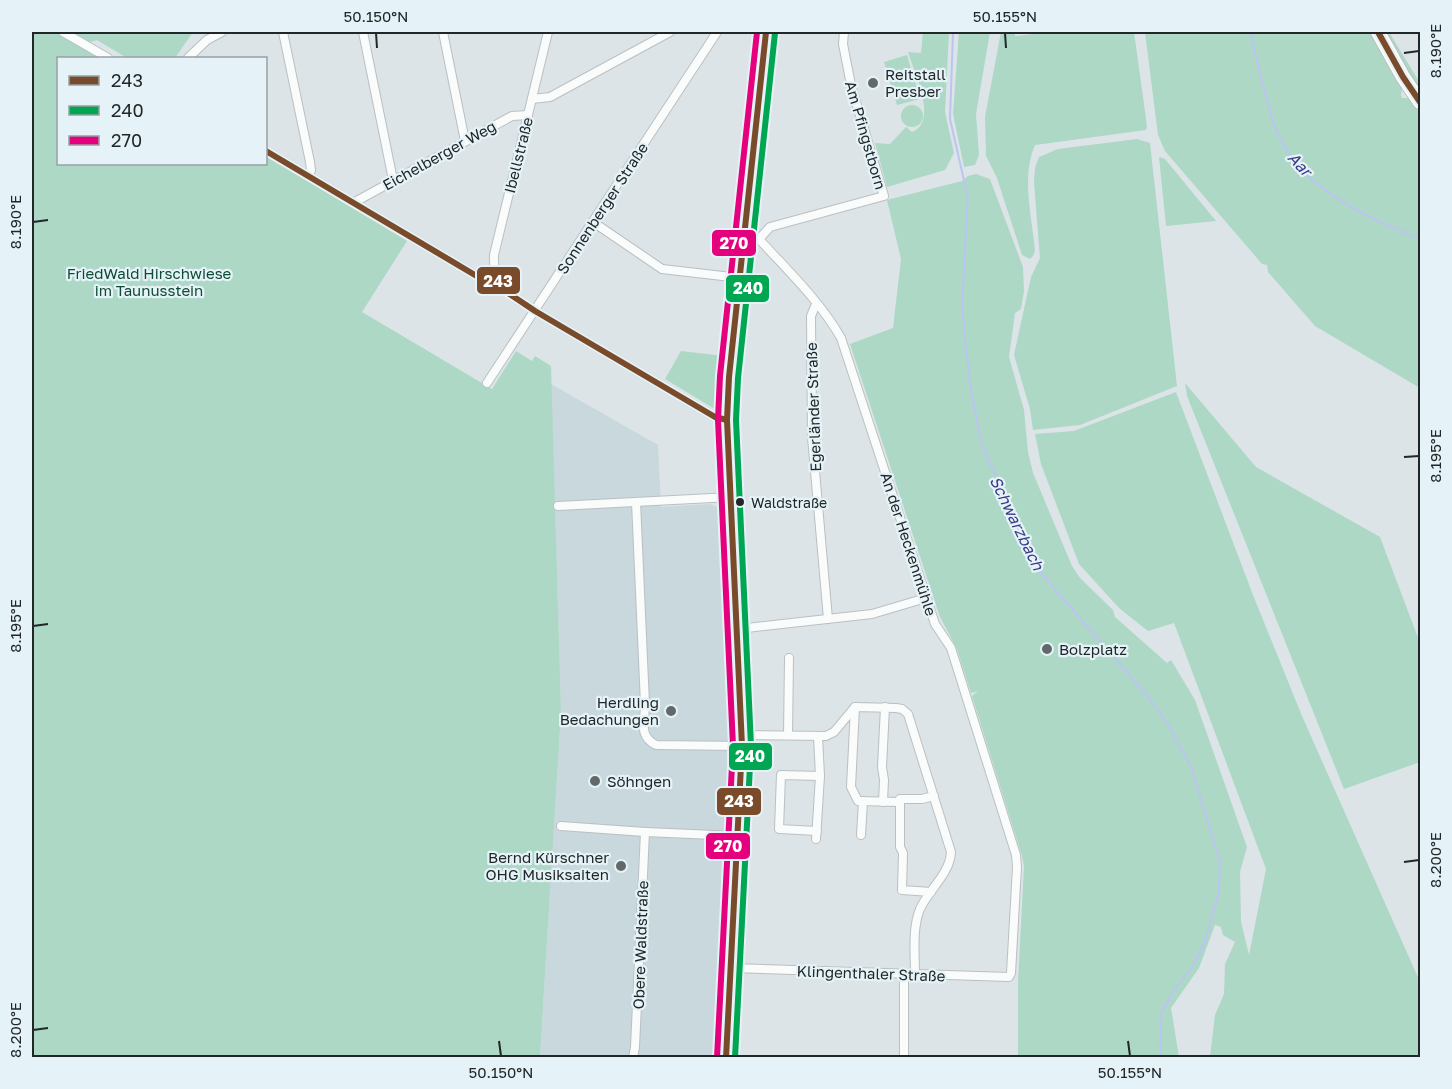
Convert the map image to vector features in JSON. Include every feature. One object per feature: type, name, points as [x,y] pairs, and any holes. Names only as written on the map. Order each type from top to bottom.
[{"type":"main road","points":[[726,1058],[742,741],[727,420],[729,377],[766,32]]},
{"type":"main road","points":[[1378,32],[1403,78],[1420,102]]},
{"type":"street","points":[[63,32],[106,57]]},
{"type":"street","points":[[189,57],[207,40],[222,32]]},
{"type":"street","points":[[283,32],[310,162],[309,176]]},
{"type":"street","points":[[363,32],[393,180]]},
{"type":"street","points":[[443,32],[465,141]]},
{"type":"street","name":"Ibellstraße","points":[[497,279],[494,255],[548,32]]},
{"type":"street","points":[[532,99],[550,97],[670,32]]},
{"type":"street","name":"Sonnenberger Straße","points":[[486,383],[717,32]]},
{"type":"street","name":"Am Pfingstborn","points":[[759,239],[770,227],[884,196],[851,85],[844,51],[844,32]]},
{"type":"street","name":"Eichelberger Weg","points":[[353,203],[512,116],[528,115]]},
{"type":"street","points":[[267,152],[485,280],[497,279],[508,293],[535,311],[715,417],[727,420]]},
{"type":"street","points":[[593,222],[663,269],[740,278]]},
{"type":"street","points":[[744,234],[759,239]]},
{"type":"street","name":"An der Heckenmühle","points":[[759,239],[816,304],[841,338],[935,624],[951,648],[1016,855],[1012,961],[1009,977]]},
{"type":"street","name":"Egerländer Straße","points":[[816,304],[811,316],[811,417],[828,619]]},
{"type":"street","points":[[558,506],[731,497]]},
{"type":"street","points":[[636,502],[645,704],[644,735],[648,741],[656,745],[742,741],[788,735],[826,736],[834,732],[855,707],[902,709],[910,717],[951,852],[949,865],[919,911],[915,975]]},
{"type":"street","points":[[738,629],[881,612],[926,598]]},
{"type":"street","points":[[788,735],[789,658]]},
{"type":"street","points":[[855,707],[851,787],[858,801],[900,802],[900,799],[922,799],[934,796]]},
{"type":"street","points":[[884,802],[885,780],[882,767],[885,707]]},
{"type":"street","points":[[819,736],[820,776],[816,835],[779,829],[781,775],[820,776]]},
{"type":"street","points":[[861,835],[863,801]]},
{"type":"street","points":[[900,802],[900,847],[903,853],[902,890],[931,892]]},
{"type":"street","points":[[561,826],[738,836]]},
{"type":"street","name":"Obere Waldstraße","points":[[633,1058],[645,832]]},
{"type":"street","name":"Klingenthaler Straße","points":[[732,968],[1009,977]]},
{"type":"street","points":[[903,1058],[904,975]]},
{"type":"shaded area","points":[[551,384],[658,445],[661,507],[711,504],[719,508],[723,514],[724,546],[729,568],[737,723],[730,736],[730,750],[734,751],[736,756],[720,1057],[540,1058],[561,712]]},
{"type":"green space","name":"FriedWald Hirschwiese im Taunusstein","points":[[32,32],[57,32],[101,57],[57,57],[57,165],[267,165],[267,157],[407,241],[362,312],[492,389],[516,351],[532,361],[535,356],[551,366],[561,712],[540,1057],[32,1057]]},
{"type":"green space","points":[[73,32],[193,32],[176,57],[125,57],[97,40],[90,42]]},
{"type":"green space","points":[[923,32],[949,32],[945,112],[954,153],[945,170],[887,187],[875,143],[890,144],[906,127],[912,132],[920,127],[924,118],[919,83],[908,52],[921,53]]},
{"type":"green space","points":[[959,32],[990,32],[976,114],[979,155],[975,165],[964,167],[953,114]]},
{"type":"green space","points":[[1001,32],[1015,32],[1015,36],[1052,32],[1134,32],[1147,126],[1146,130],[1035,145],[1031,157],[1028,184],[1035,251],[1030,259],[1022,255],[997,178],[986,156],[985,117]]},
{"type":"green space","points":[[1145,32],[1372,32],[1402,88],[1402,98],[1409,98],[1420,110],[1420,388],[1315,326],[1268,272],[1267,265],[1262,264],[1165,151],[1158,135]]},
{"type":"green space","points":[[1383,32],[1389,32],[1420,83],[1420,94]]},
{"type":"green space","points":[[907,55],[920,99],[897,105],[884,62]]},
{"type":"green space","points":[[912,105],[920,108],[923,116],[920,124],[912,127],[904,124],[901,116],[904,108]]},
{"type":"green space","points":[[1137,139],[1150,143],[1177,386],[1080,425],[1033,430],[1030,409],[1014,355],[1031,277],[1040,258],[1035,168],[1039,157],[1058,149]]},
{"type":"green space","points":[[1159,157],[1165,159],[1216,221],[1166,226]]},
{"type":"green space","points":[[976,174],[990,179],[1023,267],[1024,291],[1021,309],[1015,313],[1009,357],[1024,410],[1028,452],[1033,473],[1072,566],[1080,578],[1113,610],[1115,617],[1167,663],[1171,660],[1195,700],[1247,847],[1240,872],[1241,922],[1249,955],[1266,869],[1174,623],[1148,631],[1119,608],[1079,564],[1041,464],[1035,434],[1074,431],[1176,392],[1253,595],[1302,716],[1420,982],[1420,1057],[1210,1057],[1215,1015],[1224,994],[1225,964],[1235,942],[1223,935],[1221,927],[1215,925],[1199,968],[1171,1008],[1179,1057],[1018,1057],[1018,983],[1024,866],[1022,856],[972,696],[978,691],[971,693],[957,649],[940,617],[850,344],[893,328],[901,259],[887,200],[962,181]]},
{"type":"green space","points":[[681,351],[724,356],[720,410],[665,379]]},
{"type":"green space","points":[[1185,383],[1256,467],[1380,537],[1420,643],[1420,762],[1344,789],[1187,396]]},
{"type":"waterway","name":"Schwarzbach","points":[[953,32],[950,119],[968,198],[962,303],[970,385],[982,446],[998,480],[1000,495],[1040,572],[1150,699],[1168,724],[1191,767],[1220,861],[1219,891],[1205,942],[1193,966],[1174,990],[1161,1014],[1160,1058]]},
{"type":"waterway","name":"Aar","points":[[1250,32],[1274,124],[1284,146],[1298,166],[1315,182],[1355,209],[1420,239]]},
{"type":"transit line","name":"270","points":[[717,1058],[733,746],[718,420],[720,376],[757,32]]},
{"type":"transit line","name":"243","points":[[726,1058],[742,746],[727,420],[729,377],[766,32]]},
{"type":"transit line","name":"243","points":[[1378,32],[1420,102]]},
{"type":"transit line","name":"240","points":[[735,1058],[751,746],[736,420],[738,378],[775,33]]},
{"type":"transit line","name":"243","points":[[267,152],[485,281],[497,279],[508,293],[535,311],[715,417],[727,420]]},
{"type":"place","name":"Reitstall Presber","points":[[873,83]]},
{"type":"place","name":"Waldstraße","points":[[740,502]]},
{"type":"place","name":"Bolzplatz","points":[[1047,649]]},
{"type":"place","name":"Herdling Bedachungen","points":[[671,711]]},
{"type":"place","name":"Söhngen","points":[[595,781]]},
{"type":"place","name":"Bernd Kürschner OHG Musiksaiten","points":[[621,866]]}]
